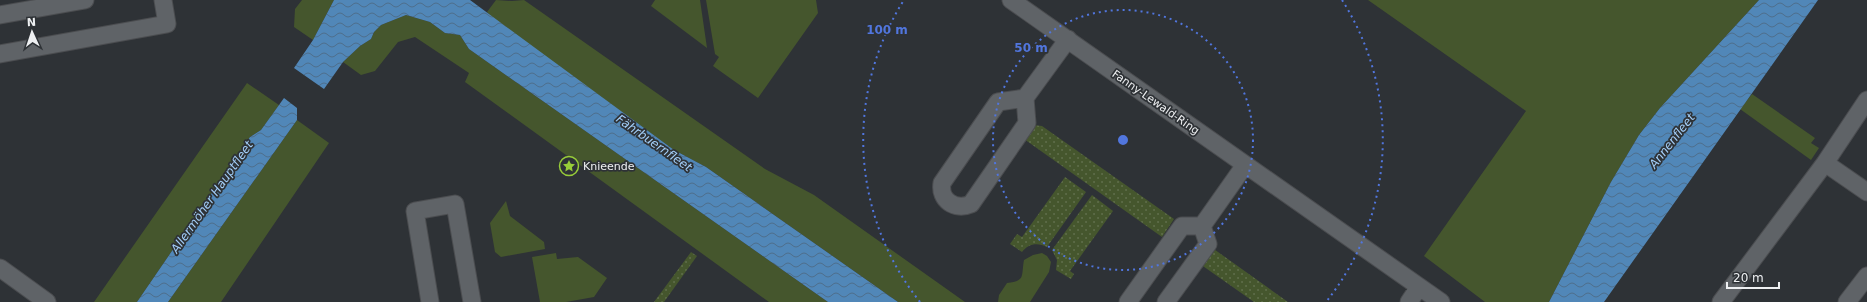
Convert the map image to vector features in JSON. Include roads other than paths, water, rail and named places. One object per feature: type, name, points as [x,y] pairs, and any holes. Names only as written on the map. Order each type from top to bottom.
[{"type":"street","points":[[0,15],[85,0]]},
{"type":"street","points":[[0,54],[167,24],[163,0]]},
{"type":"street","name":"Fanny-Lewald-Ring","points":[[1011,0],[1441,302]]},
{"type":"street","points":[[1025,98],[998,102],[942,183],[941,191],[944,198],[949,203],[957,206],[966,206],[971,204],[1027,122],[1025,98],[1068,39]]},
{"type":"street","points":[[1721,302],[1825,163],[1867,100]]},
{"type":"street","points":[[1825,163],[1867,192]]},
{"type":"street","points":[[1202,226],[1245,165]]},
{"type":"street","points":[[430,302],[415,211],[455,204],[472,302]]},
{"type":"street","points":[[1128,302],[1182,226],[1202,226]]},
{"type":"street","points":[[1166,302],[1208,244],[1202,226]]},
{"type":"street","points":[[0,268],[47,302]]},
{"type":"street","points":[[1847,302],[1867,276]]},
{"type":"street","points":[[1409,302],[1419,287]]},
{"type":"water","name":"Fährbuernfleet","points":[[334,0],[470,0],[674,150],[706,167],[898,302],[828,302],[469,49],[460,35],[445,33],[430,22],[406,15],[381,25],[374,32],[371,39],[360,46],[343,62],[324,89],[294,68],[313,40]]},
{"type":"water","name":"Annenfleet","points":[[1759,0],[1818,0],[1604,302],[1549,302],[1611,182],[1639,135],[1660,108]]},
{"type":"water","name":"Allermöher Hauptfleet","points":[[284,98],[297,108],[297,120],[168,302],[137,302],[250,137],[261,130]]},
{"type":"place","name":"Knieende","points":[[569,166]]}]
